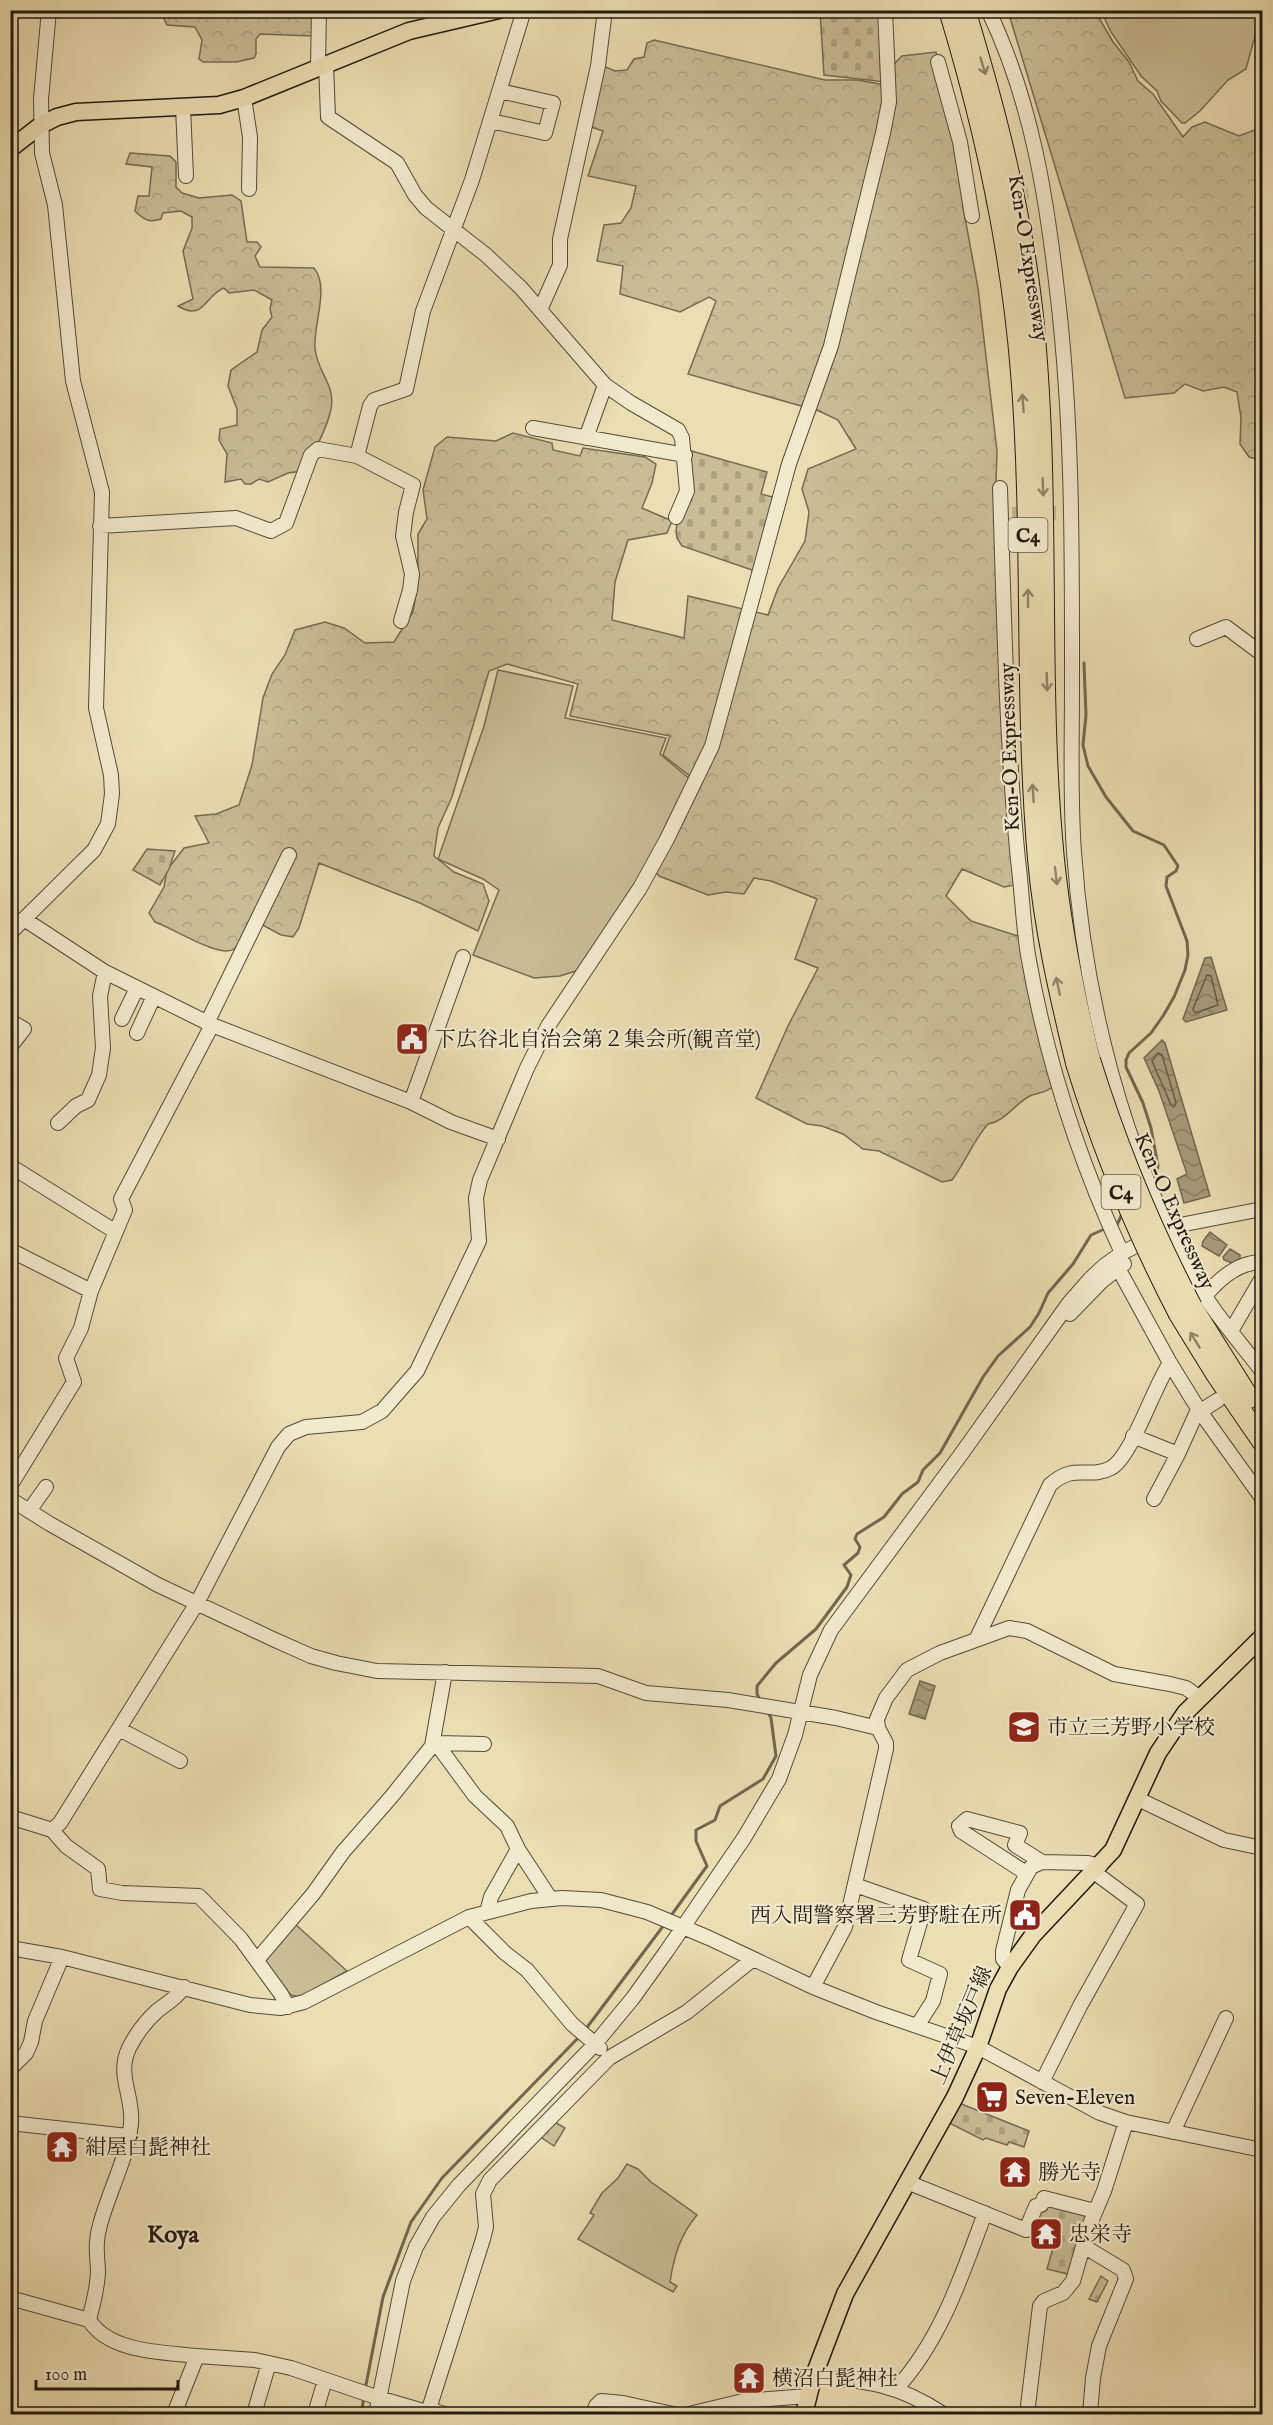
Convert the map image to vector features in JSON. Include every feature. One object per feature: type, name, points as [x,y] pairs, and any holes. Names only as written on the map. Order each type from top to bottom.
[{"type":"highway","name":"Ken-O Expressway","points":[[949,10],[972,89],[995,187],[1015,311],[1025,438],[1031,757],[1038,860],[1047,932],[1083,1062],[1151,1228],[1228,1367],[1263,1418]]},
{"type":"highway","name":"Ken-O Expressway","points":[[965,10],[989,89],[1012,182],[1032,306],[1042,439],[1047,691],[1054,859],[1083,1062]]},
{"type":"highway","name":"Ken-O Expressway","points":[[1192,1305],[1216,1374],[1263,1440]]},
{"type":"main road","points":[[10,149],[41,124],[57,117],[76,112],[219,105],[244,98],[409,31],[499,10]]},
{"type":"main road","name":"上伊草坂戸線","points":[[804,2415],[813,2378],[845,2294],[950,2109],[978,2048],[998,1989],[1010,1967],[1033,1935],[1113,1850],[1158,1753],[1171,1732],[1200,1698],[1263,1637]]},
{"type":"street","points":[[10,933],[94,850],[108,824],[112,794],[110,764],[96,708],[102,492],[73,381],[55,205],[42,153],[41,124],[49,10]]},
{"type":"street","points":[[319,10],[328,117],[397,163],[415,195],[426,208],[486,255],[521,288],[605,385],[678,430],[685,455],[687,491],[676,517]]},
{"type":"street","points":[[357,456],[370,406],[374,400],[406,389],[423,310],[491,121],[524,10]]},
{"type":"street","points":[[540,310],[560,265],[560,238],[598,66],[605,10]]},
{"type":"street","points":[[52,1830],[60,1823],[197,1603],[278,1447],[289,1434],[306,1426],[363,1422],[382,1411],[417,1371],[479,1241],[476,1198],[480,1180],[527,1068],[548,1026],[640,888],[667,839],[712,746],[789,464],[831,346],[883,133],[889,102],[885,10]]},
{"type":"street","points":[[988,10],[1026,107],[1043,189],[1063,342],[1071,513],[1071,786],[1074,854],[1092,1004],[1130,1138],[1170,1232],[1192,1305],[1231,1331],[1259,1372]]},
{"type":"street","points":[[938,62],[960,142],[972,216]]},
{"type":"street","points":[[491,121],[545,133],[553,103],[500,91]]},
{"type":"street","points":[[244,98],[250,137],[249,189]]},
{"type":"street","points":[[183,107],[183,150],[186,176]]},
{"type":"street","points":[[1028,192],[1043,189]]},
{"type":"street","points":[[970,201],[985,198]]},
{"type":"street","points":[[586,438],[605,385]]},
{"type":"street","points":[[533,428],[685,455]]},
{"type":"street","points":[[100,526],[236,518],[271,531],[286,523],[311,455],[318,449],[357,456],[413,485],[403,536],[412,574],[401,621]]},
{"type":"street","points":[[1000,488],[1006,515],[1007,718],[1012,801],[1028,953],[1048,1014],[1071,1125],[1086,1168],[1122,1253]]},
{"type":"street","points":[[1056,513],[1071,513]]},
{"type":"street","points":[[1197,639],[1226,627],[1263,654]]},
{"type":"street","points":[[10,1486],[74,1382],[66,1358],[81,1328],[92,1291],[125,1210],[121,1199],[209,1024],[289,855]]},
{"type":"street","points":[[24,919],[105,972],[209,1024],[411,1102],[451,1122],[498,1138]]},
{"type":"street","points":[[411,1102],[464,957]]},
{"type":"street","points":[[58,1123],[76,1106],[88,1100],[99,1075],[103,1048],[100,996],[105,972]]},
{"type":"street","points":[[122,1018],[137,988]]},
{"type":"street","points":[[137,1033],[154,996]]},
{"type":"street","points":[[10,1021],[24,1029],[10,1047]]},
{"type":"street","points":[[10,1170],[12,1167],[116,1232]]},
{"type":"street","points":[[376,2415],[403,2281],[416,2247],[428,2225],[459,2185],[594,2044],[644,1984],[744,1838],[772,1790],[790,1752],[810,1675],[831,1630],[1082,1287],[1122,1253],[1170,1232],[1263,1209]]},
{"type":"street","points":[[1019,1376],[1068,1317],[1118,1268],[1170,1232]]},
{"type":"street","points":[[10,1250],[92,1291]]},
{"type":"street","points":[[1192,1305],[1232,1272],[1247,1265],[1263,1262]]},
{"type":"street","points":[[1118,1268],[1170,1363],[1200,1410],[1263,1498]]},
{"type":"street","points":[[1231,1331],[1263,1278]]},
{"type":"street","points":[[977,1638],[1050,1485],[1058,1478],[1072,1472],[1108,1469],[1121,1459],[1160,1377],[1170,1363]]},
{"type":"street","points":[[1154,1499],[1178,1454],[1190,1423],[1200,1410],[1218,1400]]},
{"type":"street","points":[[1133,1436],[1178,1454]]},
{"type":"street","points":[[29,1511],[45,1487]]},
{"type":"street","points":[[10,1499],[138,1574],[311,1656],[336,1663],[377,1671],[598,1676],[646,1693],[728,1700],[836,1718],[878,1728]]},
{"type":"street","points":[[813,1987],[845,1927],[886,1749],[877,1719],[886,1698],[907,1670],[977,1638],[1009,1628],[1021,1629],[1106,1671],[1186,1688],[1200,1698]]},
{"type":"street","points":[[257,1960],[435,1742],[445,1672]]},
{"type":"street","points":[[118,1729],[180,1761]]},
{"type":"street","points":[[435,1742],[484,1744]]},
{"type":"street","points":[[435,1742],[454,1771],[475,1796],[507,1826],[518,1849],[550,1898]]},
{"type":"street","points":[[1138,1799],[1224,1840],[1263,1848]]},
{"type":"street","points":[[10,1817],[52,1830],[66,1846],[98,1869],[100,1889],[122,1893],[199,1896],[241,1939],[288,2007]]},
{"type":"street","points":[[1026,1873],[961,1831],[959,1826],[962,1821],[967,1819],[1020,1833],[1015,1845],[1042,1862]]},
{"type":"street","points":[[487,1912],[491,1898],[518,1849]]},
{"type":"street","points":[[1010,1967],[1003,1959],[1003,1951],[1018,1890],[1026,1873],[1035,1865],[1042,1862],[1088,1863],[1137,1904],[1080,2006],[1042,2082]]},
{"type":"street","points":[[855,1885],[924,1909],[908,1958],[940,1974],[933,2001],[919,2023]]},
{"type":"street","points":[[10,1948],[62,1957],[250,2005],[288,2007],[321,1994],[469,1917],[550,1898],[601,1900],[647,1912],[813,1987],[978,2048],[1100,2113],[1126,2122],[1263,2150]]},
{"type":"street","points":[[469,1917],[505,1953],[527,1970],[572,2024],[609,2058]]},
{"type":"street","points":[[10,2068],[26,2053],[35,2022],[62,1957]]},
{"type":"street","points":[[429,2409],[483,2239],[486,2210],[483,2194],[490,2180],[609,2058],[687,2012],[753,1959]]},
{"type":"street","points":[[184,1987],[177,1997],[155,2013],[128,2049],[124,2066],[124,2084],[132,2113],[128,2136],[100,2226],[95,2255],[98,2268],[97,2286],[90,2320],[95,2329],[122,2344],[197,2356],[255,2360],[291,2367],[380,2398],[423,2411],[429,2409],[444,2415]]},
{"type":"street","points":[[1173,2132],[1226,2018]]},
{"type":"street","points":[[1027,2415],[1040,2307],[1044,2301],[1063,2293],[1073,2281],[1126,2122]]},
{"type":"street","points":[[10,2123],[128,2136]]},
{"type":"street","points":[[907,2182],[1026,2230],[1036,2206],[1041,2205],[1044,2198],[1095,2211]]},
{"type":"street","points":[[896,2389],[911,2373],[933,2338],[964,2270],[985,2214]]},
{"type":"street","points":[[1084,2247],[1123,2270],[1126,2278],[1099,2346],[1093,2378],[1090,2415]]},
{"type":"street","points":[[10,2298],[90,2320]]},
{"type":"street","points":[[174,2415],[197,2356]]},
{"type":"street","points":[[254,2415],[269,2363]]},
{"type":"street","points":[[813,2378],[864,2380],[896,2389],[943,2415]]},
{"type":"street","points":[[315,2415],[325,2380]]},
{"type":"street","points":[[689,2415],[744,2401],[807,2396]]},
{"type":"street","points":[[593,2415],[596,2406],[601,2402],[623,2403],[673,2415]]},
{"type":"green space","points":[[1262,10],[1246,69],[1228,80],[1200,111],[1185,123],[1182,123],[1161,101],[1157,91],[1141,76],[1111,32],[1101,11]]},
{"type":"green space","points":[[160,11],[313,11],[312,36],[260,34],[256,39],[254,58],[236,62],[203,62],[199,59],[202,40],[195,27],[167,25]]},
{"type":"green space","points":[[820,11],[882,11],[885,82],[824,75]]},
{"type":"green space","points":[[1008,11],[1095,11],[1113,42],[1129,62],[1138,81],[1153,94],[1183,137],[1192,127],[1205,122],[1239,136],[1262,127],[1262,460],[1249,457],[1240,444],[1241,418],[1237,392],[1224,387],[1203,391],[1185,384],[1174,393],[1125,398]]},
{"type":"green space","points":[[654,40],[825,80],[857,80],[892,86],[893,65],[902,56],[936,52],[960,160],[963,207],[978,288],[997,451],[995,513],[1015,885],[1004,887],[962,869],[946,896],[971,921],[1018,936],[1054,1085],[1048,1090],[1031,1095],[1004,1117],[988,1124],[952,1180],[942,1182],[879,1151],[863,1149],[843,1134],[822,1126],[807,1124],[756,1098],[788,1026],[818,968],[795,959],[817,899],[771,881],[754,878],[744,894],[726,892],[708,895],[659,876],[655,871],[699,783],[663,755],[670,736],[570,716],[578,684],[507,664],[489,671],[452,797],[438,828],[434,856],[454,872],[483,884],[489,901],[478,931],[420,903],[319,863],[299,928],[293,937],[281,935],[261,924],[249,930],[234,949],[218,950],[155,922],[149,913],[164,887],[167,870],[184,848],[209,843],[195,816],[216,814],[239,805],[252,765],[263,698],[272,674],[285,655],[295,630],[325,622],[344,628],[365,643],[394,642],[413,612],[418,582],[418,534],[427,519],[423,490],[435,447],[447,437],[496,441],[513,433],[552,443],[553,450],[580,456],[583,448],[645,457],[656,464],[652,483],[642,508],[672,521],[667,533],[628,540],[615,582],[612,620],[684,638],[688,596],[768,615],[778,588],[805,541],[809,512],[802,489],[808,469],[856,449],[838,420],[819,411],[688,374],[716,301],[709,297],[680,312],[620,294],[623,266],[597,261],[604,225],[621,223],[631,208],[636,186],[588,176],[603,131],[588,126],[601,65],[615,71],[627,70],[634,59],[644,57],[647,43]]},
{"type":"green space","points":[[130,153],[170,156],[176,162],[176,187],[182,193],[199,198],[232,195],[241,201],[247,242],[257,242],[261,247],[255,256],[260,267],[314,268],[319,276],[321,296],[315,348],[316,357],[329,385],[332,400],[323,433],[302,471],[288,473],[268,482],[259,479],[251,484],[245,484],[241,479],[225,482],[227,454],[219,440],[220,429],[237,425],[237,409],[228,386],[231,370],[257,352],[262,330],[272,317],[270,309],[272,300],[254,290],[229,293],[224,288],[199,309],[193,311],[178,306],[193,299],[183,251],[192,228],[192,217],[181,211],[163,213],[161,219],[150,221],[135,211],[138,196],[149,196],[152,167],[126,164]]},
{"type":"green space","points":[[688,450],[767,472],[761,494],[776,498],[755,571],[682,546],[677,538],[676,531]]},
{"type":"green space","points":[[498,670],[573,686],[565,718],[666,738],[660,754],[691,780],[641,878],[579,970],[560,976],[534,978],[473,955],[499,890],[483,879],[438,859],[484,726]]},
{"type":"green space","points":[[147,849],[175,851],[160,885],[133,870]]},
{"type":"green space","points":[[295,1924],[347,1971],[300,1997],[291,1995],[263,1960]]},
{"type":"green space","points":[[959,2103],[1029,2131],[1024,2147],[1009,2142],[1007,2145],[986,2138],[983,2140],[949,2123]]},
{"type":"green space","points":[[553,2121],[565,2128],[554,2146],[539,2136]]},
{"type":"green space","points":[[627,2164],[638,2169],[651,2182],[697,2215],[686,2230],[676,2255],[670,2282],[677,2286],[673,2292],[578,2239],[594,2215],[590,2213],[602,2193],[618,2178]]},
{"type":"green space","points":[[1044,2201],[1089,2212],[1072,2275],[1047,2269],[1059,2227],[1038,2220]]},
{"type":"green space","points":[[1101,2276],[1108,2281],[1097,2302],[1089,2299]]},
{"type":"water","points":[[1211,957],[1227,1010],[1186,1022],[1183,1019],[1205,958]]},
{"type":"water","points":[[1162,1040],[1165,1043],[1210,1196],[1184,1203],[1177,1179],[1187,1174],[1159,1091],[1144,1058]]},
{"type":"water","points":[[1210,1232],[1227,1245],[1219,1256],[1202,1246]]},
{"type":"water","points":[[1230,1249],[1240,1255],[1240,1259],[1232,1263],[1224,1260],[1223,1257]]},
{"type":"water","points":[[920,1681],[935,1686],[925,1719],[909,1714]]},
{"type":"waterway","points":[[1084,663],[1086,715],[1083,745],[1088,766],[1106,797],[1133,831],[1164,845],[1178,866],[1176,871],[1167,877],[1166,886],[1187,941],[1188,955],[1185,970],[1163,1016],[1151,1033],[1129,1053],[1126,1060],[1126,1067],[1143,1103],[1151,1128],[1158,1166],[1154,1183]]},
{"type":"waterway","points":[[1116,1227],[1122,1214]]},
{"type":"waterway","points":[[761,1702],[757,1694],[757,1686],[776,1663],[816,1629],[847,1587],[851,1575],[844,1565],[858,1553],[860,1547],[855,1539],[857,1534],[884,1517],[902,1494],[918,1482],[923,1470],[940,1453],[983,1377],[998,1356],[1030,1327],[1048,1293],[1073,1264],[1091,1235],[1107,1228]]},
{"type":"waterway","points":[[670,1917],[707,1866],[696,1841],[696,1830],[715,1820],[720,1806],[763,1779],[776,1756],[771,1718],[768,1712]]},
{"type":"waterway","points":[[585,2030],[664,1925]]},
{"type":"waterway","points":[[365,2390],[383,2297],[411,2222],[442,2178],[579,2037]]},
{"type":"waterway","points":[[361,2414],[364,2397]]},
{"type":"tunnel","points":[[985,199],[1028,192]]},
{"type":"tunnel","points":[[1012,514],[1056,513]]},
{"type":"place","name":"下広谷北自治会第２集会所(観音堂)","points":[[412,1039]]},
{"type":"place","name":"市立三芳野小学校","points":[[1024,1727]]},
{"type":"place","name":"西入間警察署三芳野駐在所","points":[[1025,1915]]},
{"type":"place","name":"Seven-Eleven","points":[[992,2097]]},
{"type":"place","name":"紺屋白髭神社","points":[[62,2147]]},
{"type":"place","name":"勝光寺","points":[[1015,2172]]},
{"type":"place","name":"忠栄寺","points":[[1046,2234]]},
{"type":"place","name":"横沼白髭神社","points":[[749,2378]]},
{"type":"district","name":"Koya","points":[[173,2234]]}]
